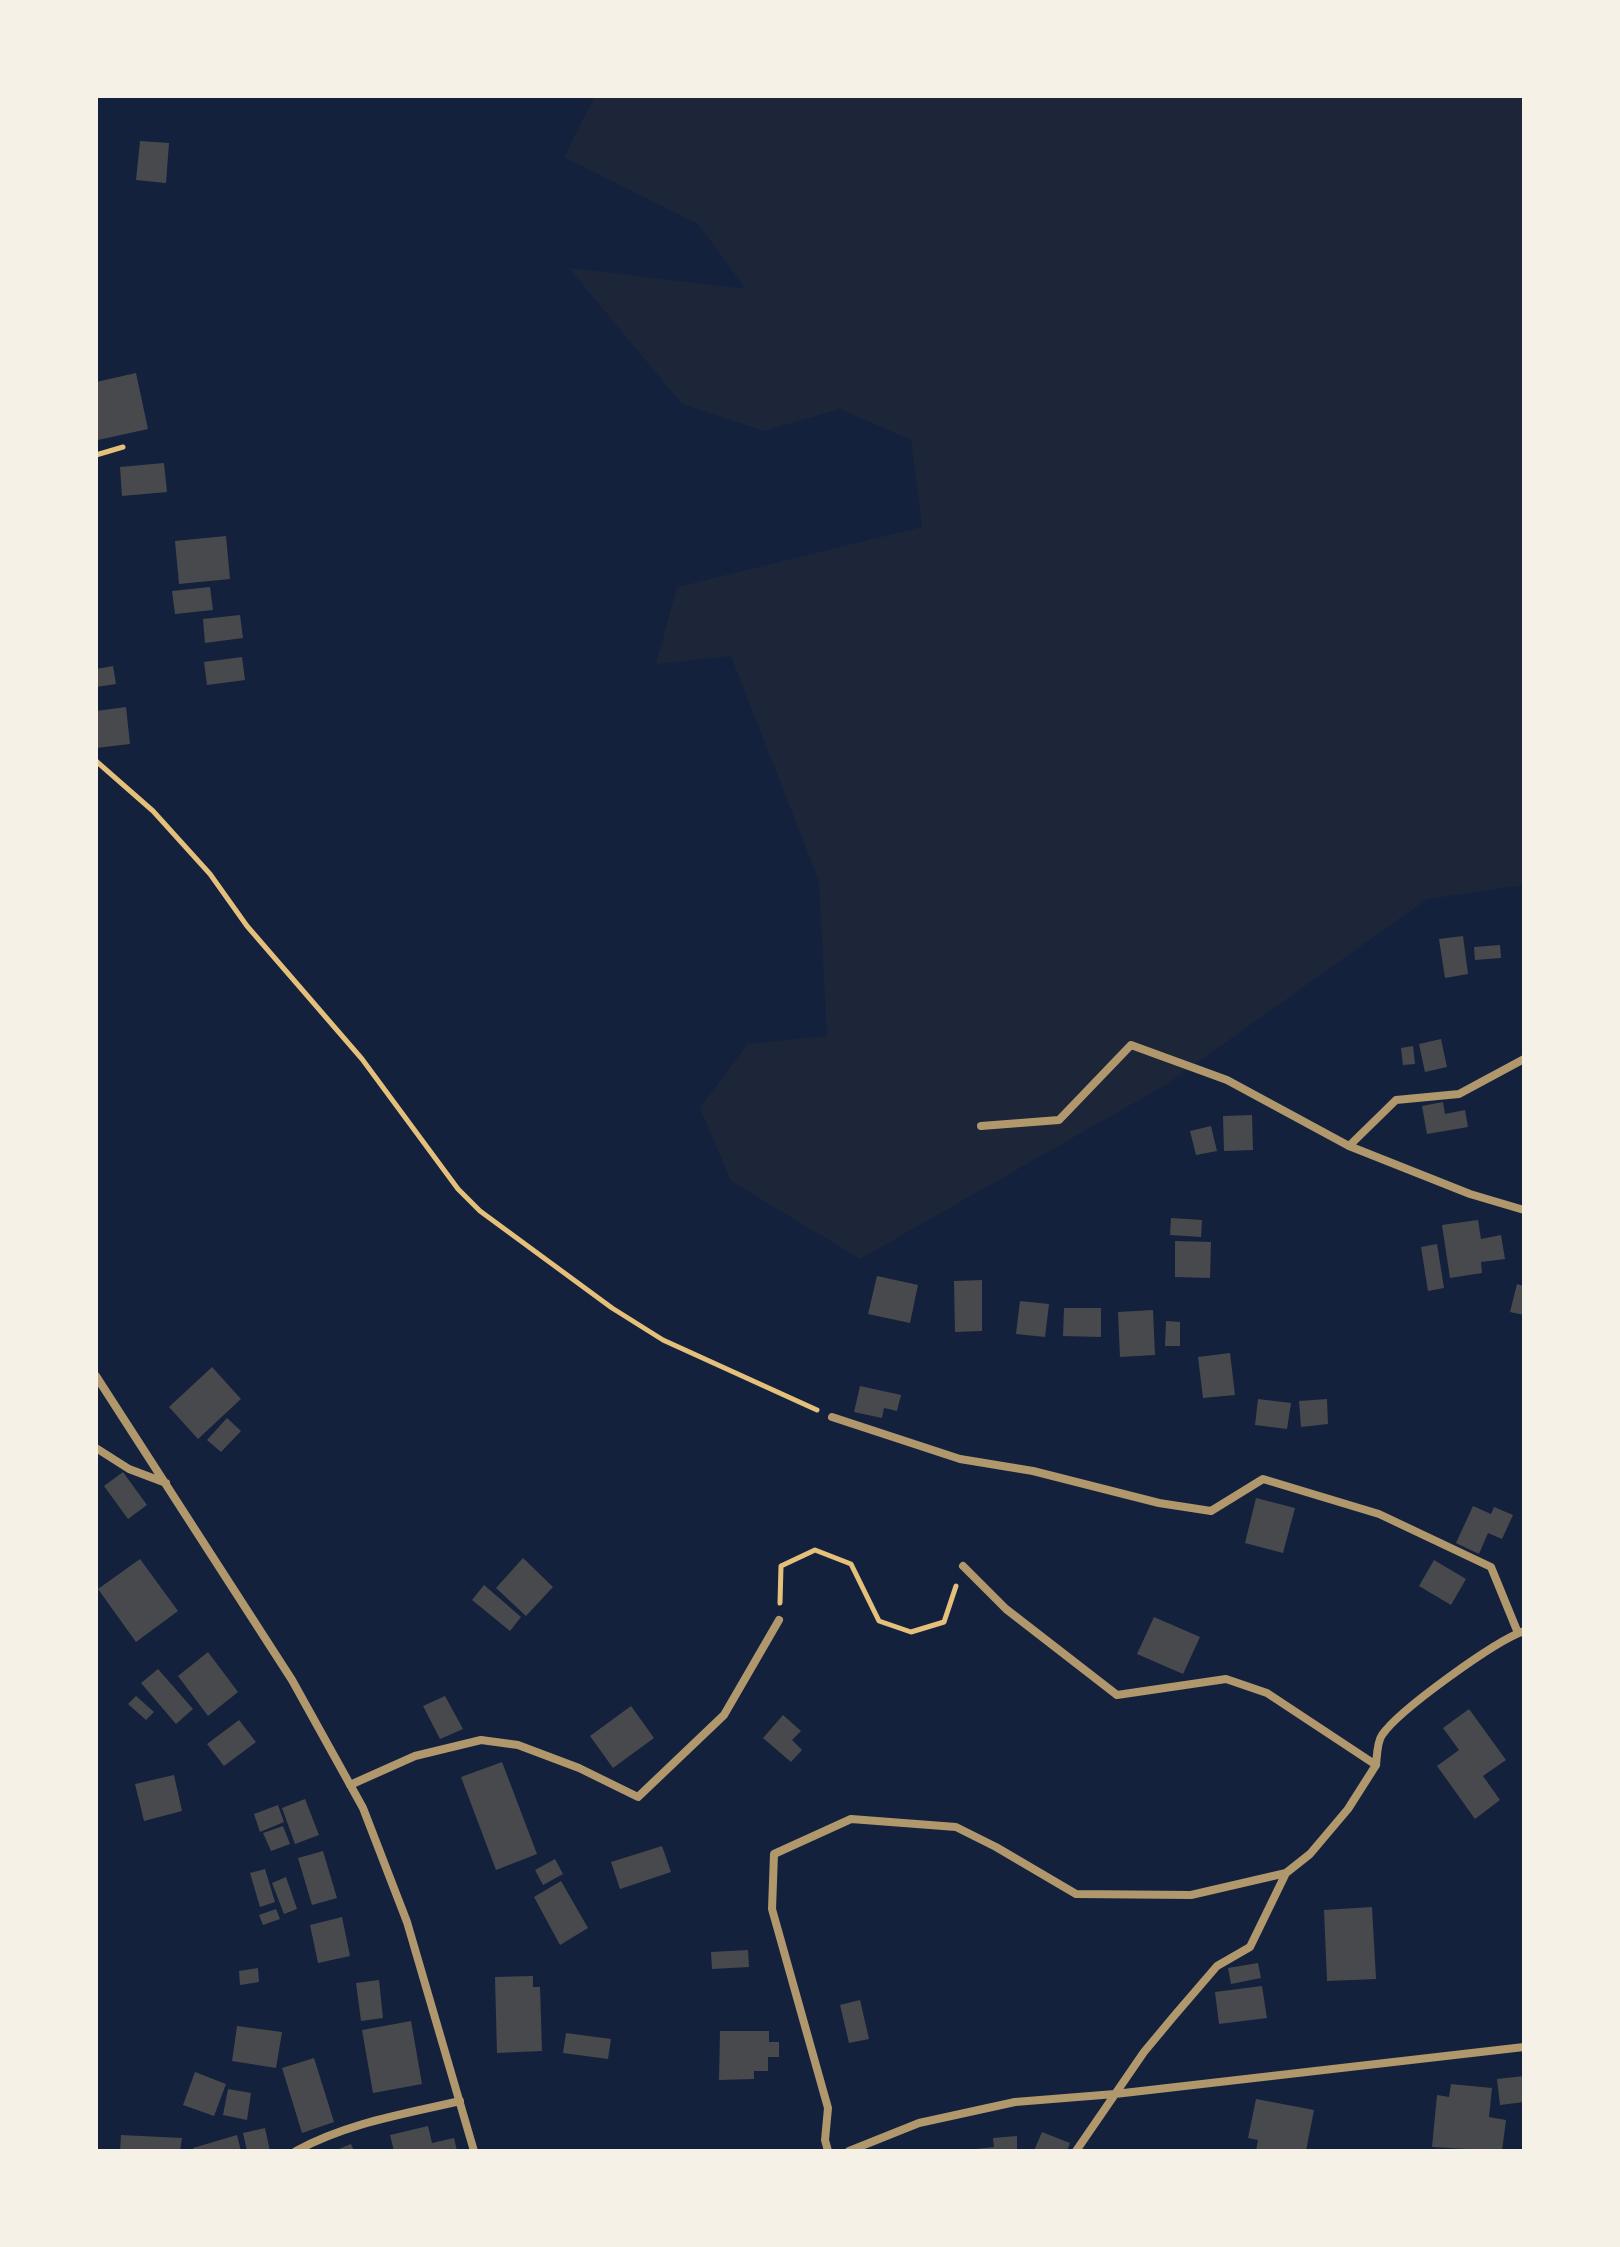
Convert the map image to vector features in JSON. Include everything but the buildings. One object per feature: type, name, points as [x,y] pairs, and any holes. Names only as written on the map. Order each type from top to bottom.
[{"type":"street","points":[[981,1126],[1059,1120],[1131,1045],[1227,1080],[1349,1146],[1470,1194],[1524,1210]]},
{"type":"street","points":[[1349,1146],[1396,1100],[1459,1094],[1524,1059]]},
{"type":"street","points":[[96,1376],[292,1680],[363,1808],[407,1922],[474,2151]]},
{"type":"street","points":[[828,2151],[825,2140],[828,2108],[772,1909],[774,1854],[851,1819],[956,1827],[1076,1894],[1191,1895],[1286,1873],[1310,1854],[1348,1809],[1376,1765],[1380,1737],[1407,1710],[1478,1657],[1521,1632],[1491,1567],[1379,1514],[1263,1479],[1211,1511],[1159,1503],[1033,1471],[960,1459],[832,1417]]},
{"type":"street","points":[[96,1448],[129,1469],[167,1483]]},
{"type":"street","points":[[963,1566],[1006,1609],[1117,1695],[1226,1679],[1267,1693],[1376,1765]]},
{"type":"street","points":[[350,1785],[415,1756],[481,1740],[518,1745],[579,1768],[638,1797],[724,1715],[779,1620]]},
{"type":"street","points":[[1076,2151],[1144,2052],[1217,1966],[1250,1947],[1286,1873]]},
{"type":"street","points":[[849,2151],[919,2123],[1015,2102],[1115,2094],[1524,2047]]},
{"type":"street","points":[[296,2151],[338,2131],[460,2101]]},
{"type":"path","points":[[96,455],[123,447]]},
{"type":"path","points":[[96,761],[153,811],[210,874],[247,926],[362,1059],[458,1189],[480,1211],[612,1308],[663,1340],[832,1417]]},
{"type":"path","points":[[779,1620],[781,1566],[815,1550],[851,1564],[879,1621],[911,1632],[944,1622],[963,1566]]},
{"type":"shaded area","points":[[595,96],[1524,96],[1524,885],[1427,899],[1167,1084],[860,1259],[731,1181],[700,1108],[748,1044],[827,1036],[819,881],[731,656],[656,664],[677,587],[922,527],[911,440],[840,409],[764,431],[682,404],[569,268],[746,289],[698,224],[564,157]]}]
